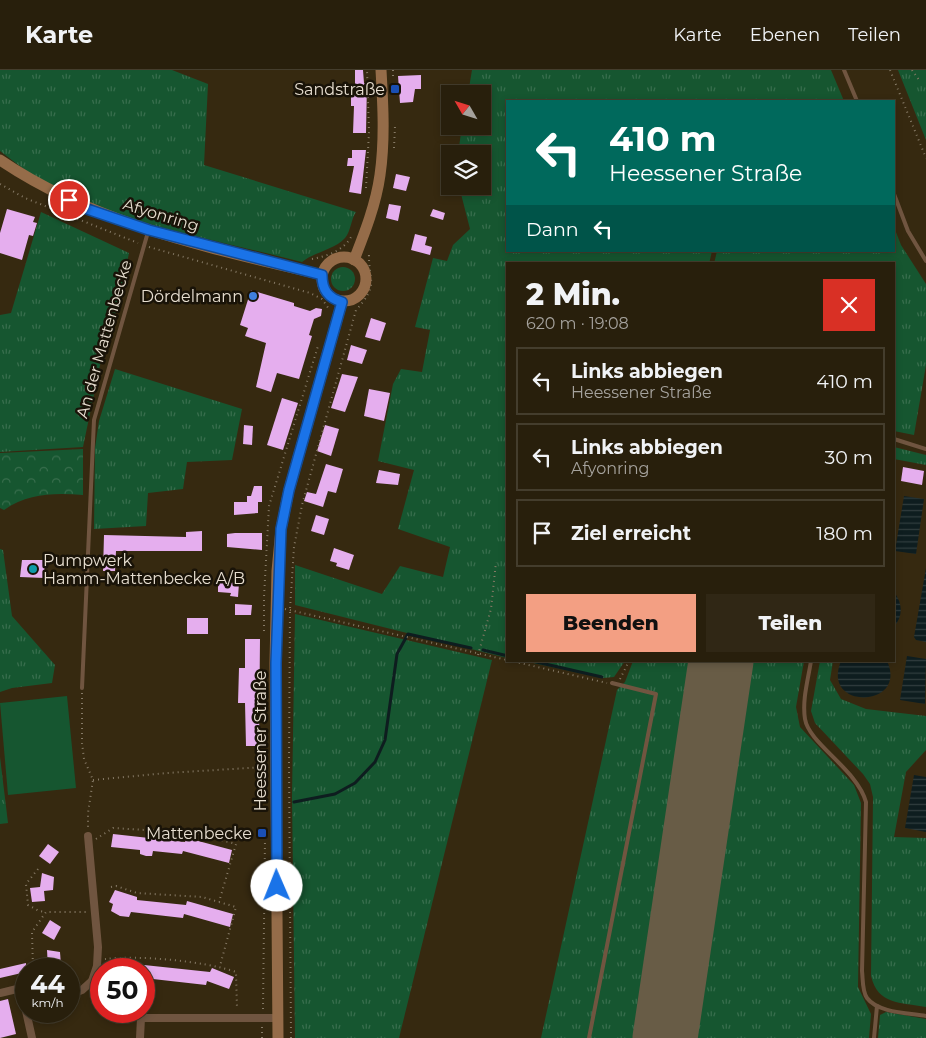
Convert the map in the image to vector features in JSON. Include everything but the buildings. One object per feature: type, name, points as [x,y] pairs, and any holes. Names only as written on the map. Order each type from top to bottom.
[{"type":"main road","points":[[354,260],[373,209],[380,176],[383,135],[381,70]]},
{"type":"main road","name":"Afyonring","points":[[0,160],[38,184],[84,208],[149,230],[322,275]]},
{"type":"main road","points":[[340,258],[354,260],[364,271],[365,285],[357,298],[342,302],[335,300],[324,290],[322,275],[324,269],[334,260],[340,258]]},
{"type":"main road","name":"Heessener Straße","points":[[278,1038],[276,767],[277,608],[281,529],[289,490],[342,302]]},
{"type":"street","points":[[88,839],[97,958]]},
{"type":"street","points":[[80,991],[90,983]]},
{"type":"street","points":[[0,993],[15,989]]},
{"type":"street","points":[[155,1018],[279,1018]]},
{"type":"street","points":[[29,1023],[32,1038]]},
{"type":"street","points":[[140,1038],[141,1023]]},
{"type":"lane","points":[[844,70],[857,100]]},
{"type":"lane","points":[[895,197],[908,231],[926,262]]},
{"type":"lane","name":"An der Mattenbecke","points":[[82,688],[94,420],[149,230]]},
{"type":"lane","points":[[895,439],[926,449]]},
{"type":"lane","points":[[90,534],[96,533]]},
{"type":"lane","points":[[811,662],[804,709],[805,722],[810,732],[862,789],[866,802],[862,971],[867,998],[877,1006],[926,1016]]},
{"type":"lane","points":[[589,1038],[656,694],[612,683]]},
{"type":"lane","points":[[874,1038],[877,1006]]},
{"type":"path","points":[[366,189],[369,132],[367,70]]},
{"type":"path","points":[[393,70],[393,79]]},
{"type":"path","points":[[890,70],[926,158]]},
{"type":"path","points":[[912,70],[919,80]]},
{"type":"path","points":[[394,123],[394,150]]},
{"type":"path","points":[[0,184],[25,198],[145,245],[310,293],[322,299],[330,310]]},
{"type":"path","points":[[312,260],[324,257],[343,248],[354,230]]},
{"type":"path","points":[[292,1038],[290,610],[294,547],[302,505],[356,310],[364,301],[372,284],[368,265],[372,244]]},
{"type":"path","points":[[478,655],[491,609],[496,562]]},
{"type":"path","points":[[277,608],[506,661]]},
{"type":"path","points":[[512,662],[612,683],[621,679],[629,662]]},
{"type":"path","points":[[82,688],[82,743],[84,759],[93,780],[88,813],[88,839],[113,828],[194,833],[236,844],[219,902]]},
{"type":"path","points":[[93,780],[167,772],[276,767]]},
{"type":"path","points":[[38,869],[26,884],[28,905],[39,911],[46,912],[94,912]]},
{"type":"path","points":[[111,887],[116,886],[137,893],[202,897],[236,907],[220,966]]},
{"type":"path","points":[[33,958],[32,932],[46,912]]},
{"type":"path","points":[[119,958],[140,958]]},
{"type":"path","points":[[155,960],[220,966],[236,972],[238,1018]]},
{"type":"green space","points":[[0,70],[172,70],[208,84],[204,165],[356,212],[349,232],[340,242],[302,262],[134,219],[107,211],[59,191],[0,151]]},
{"type":"green space","points":[[472,70],[831,70],[844,100],[506,100],[506,252],[712,252],[709,262],[506,262],[506,658],[295,605],[295,565],[382,594],[400,566],[443,577],[450,547],[398,529],[414,470],[378,461],[393,384],[401,369],[422,372],[430,330],[415,327],[433,258],[447,261],[453,245],[470,229],[461,195],[491,195],[491,145],[459,145],[461,135],[491,135],[491,85],[470,85]]},
{"type":"green space","points":[[898,70],[926,70],[926,140]]},
{"type":"green space","points":[[41,212],[129,253],[119,303],[100,365],[83,447],[0,452],[0,315],[11,313]]},
{"type":"green space","points":[[895,230],[901,245],[926,284],[926,365],[914,435],[895,431],[895,262],[714,262],[717,252],[895,252]]},
{"type":"green space","points":[[343,267],[352,270],[355,279],[352,288],[343,291],[334,288],[331,279],[334,270]]},
{"type":"green space","points":[[115,369],[242,409],[232,460],[187,462],[183,489],[148,493],[146,526],[94,529],[95,448],[99,421]]},
{"type":"green space","points":[[895,447],[926,455],[926,465],[895,459]]},
{"type":"green space","points":[[83,449],[83,495],[42,495],[23,500],[4,510],[0,508],[0,453]]},
{"type":"green space","points":[[0,549],[3,550],[12,616],[55,665],[52,683],[12,688],[0,692]]},
{"type":"green space","points":[[295,614],[492,660],[399,1038],[295,1038],[292,797]]},
{"type":"green space","points":[[529,662],[624,662],[614,677],[603,678]]},
{"type":"green space","points":[[633,662],[804,662],[796,707],[800,727],[854,785],[861,803],[858,987],[871,1014],[869,1038],[541,1038],[617,690],[625,682]]},
{"type":"green space","points":[[820,662],[833,662],[830,680],[841,699],[866,709],[926,716],[926,750],[906,772],[894,837],[926,838],[926,1007],[891,1000],[879,992],[874,985],[871,976],[873,797],[870,784],[863,774],[815,723],[811,711]]},
{"type":"green space","points":[[67,696],[76,788],[8,795],[0,703]]},
{"type":"green space","points":[[0,757],[8,823],[0,824]]},
{"type":"green space","points":[[886,1012],[926,1019],[926,1038],[878,1038],[880,1015]]},
{"type":"shaded area","points":[[904,496],[924,499],[916,554],[895,551]]},
{"type":"shaded area","points":[[926,568],[926,642],[916,640],[914,637]]},
{"type":"shaded area","points":[[895,594],[901,610],[895,626]]},
{"type":"shaded area","points":[[907,656],[926,659],[925,704],[900,700]]},
{"type":"shaded area","points":[[841,662],[887,662],[890,677],[886,688],[877,695],[864,697],[852,695],[842,689],[838,677]]},
{"type":"shaded area","points":[[914,775],[926,777],[926,832],[905,828]]},
{"type":"waterway","name":"Mattenbecke","points":[[294,802],[335,794],[355,783],[375,762],[385,740],[397,654],[408,634],[471,648]]},
{"type":"waterway","name":"Mattenbecke","points":[[483,650],[506,656]]},
{"type":"waterway","name":"Mattenbecke","points":[[536,662],[602,677]]},
{"type":"runway","points":[[665,1038],[721,662]]},
{"type":"place","name":"Sandstraße","points":[[395,89]]},
{"type":"place","name":"Dördelmann","points":[[253,296]]},
{"type":"place","name":"Pumpwerk Hamm-Mattenbecke A/B","points":[[33,569]]},
{"type":"place","name":"Mattenbecke","points":[[262,833]]},
{"type":"route","points":[[69,200],[84,208],[149,230],[322,275],[324,290],[335,300],[342,302],[341,314],[289,490],[281,529],[277,571],[277,886]]}]
